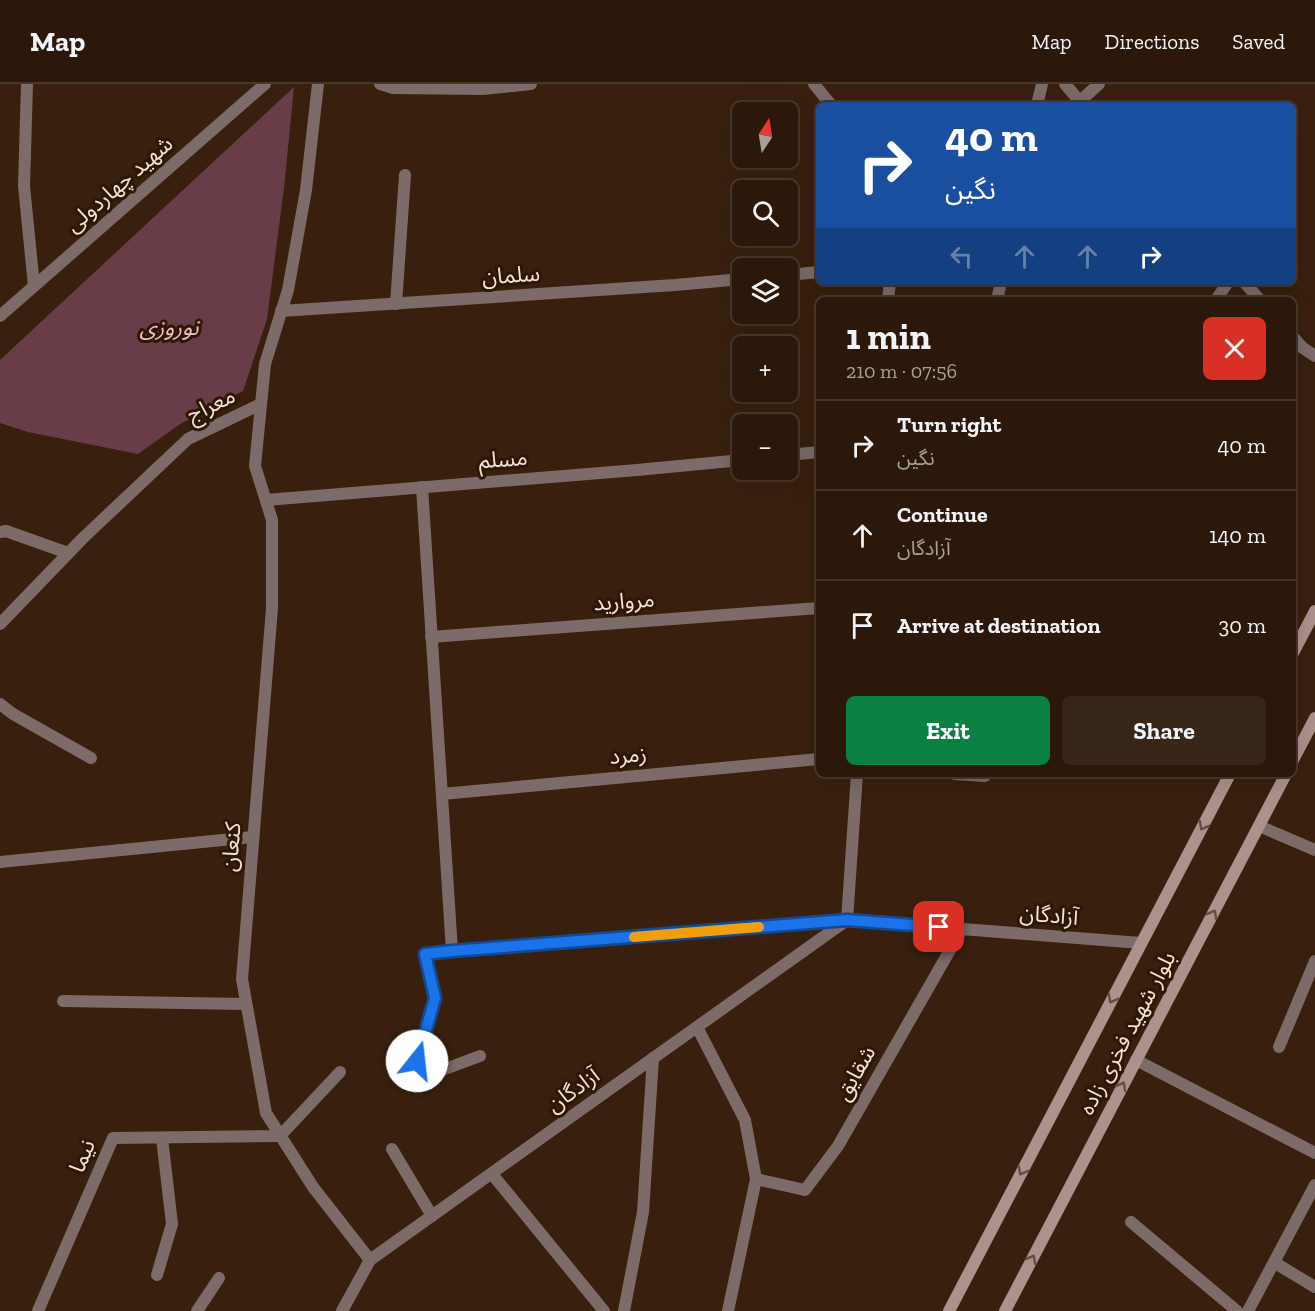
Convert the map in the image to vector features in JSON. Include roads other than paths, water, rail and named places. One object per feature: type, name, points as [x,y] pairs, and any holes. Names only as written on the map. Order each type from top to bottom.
[{"type":"main road","points":[[1296,647],[1315,611]]},
{"type":"main road","points":[[1296,754],[1315,718]]},
{"type":"main road","name":"بلوار شهید فخری زاده","points":[[949,1311],[1228,777]]},
{"type":"main road","name":"بلوار شهید فخری زاده","points":[[1005,1311],[1284,777]]},
{"type":"street","points":[[27,84],[24,186],[34,286]]},
{"type":"street","name":"شهید چهاردولی","points":[[0,316],[265,84]]},
{"type":"street","name":"معراج","points":[[0,624],[83,538],[188,439],[261,404],[265,364],[288,290],[306,190],[318,84]]},
{"type":"street","points":[[380,84],[393,88],[474,89],[531,84]]},
{"type":"street","points":[[814,84],[829,102]]},
{"type":"street","points":[[1038,102],[1041,84]]},
{"type":"street","points":[[1065,84],[1081,102]]},
{"type":"street","points":[[1083,102],[1099,84]]},
{"type":"street","points":[[396,304],[405,175]]},
{"type":"street","points":[[798,274],[816,272]]},
{"type":"street","name":"سلمان","points":[[282,311],[732,280]]},
{"type":"street","points":[[1247,285],[1257,297]]},
{"type":"street","points":[[1296,340],[1315,356]]},
{"type":"street","name":"کنعان","points":[[261,404],[255,466],[272,520],[272,608],[242,979],[266,1113],[313,1187],[370,1260]]},
{"type":"street","points":[[798,454],[816,452]]},
{"type":"street","name":"مسلم","points":[[266,500],[732,461]]},
{"type":"street","points":[[422,487],[452,951]]},
{"type":"street","points":[[0,532],[6,531],[68,554]]},
{"type":"street","name":"مروارید","points":[[431,637],[816,608]]},
{"type":"street","points":[[0,704],[13,714],[91,758]]},
{"type":"street","name":"زمرد","points":[[442,794],[816,759]]},
{"type":"street","points":[[480,1056],[410,1082],[435,998],[425,954],[847,920],[857,777]]},
{"type":"street","points":[[1259,826],[1315,850]]},
{"type":"street","points":[[0,862],[253,837]]},
{"type":"street","name":"آزادگان","points":[[342,1311],[370,1260],[847,920],[1141,944]]},
{"type":"street","name":"شقایق","points":[[756,1179],[805,1190],[837,1146],[962,929]]},
{"type":"street","points":[[1279,1047],[1315,961]]},
{"type":"street","points":[[63,1001],[246,1004]]},
{"type":"street","points":[[697,1027],[745,1120],[756,1179],[728,1311]]},
{"type":"street","points":[[624,1311],[643,1212],[653,1058]]},
{"type":"street","points":[[1136,1060],[1315,1153]]},
{"type":"street","points":[[280,1136],[340,1072]]},
{"type":"street","name":"نیما","points":[[38,1311],[113,1138],[280,1136]]},
{"type":"street","points":[[157,1275],[172,1224],[162,1138]]},
{"type":"street","points":[[392,1149],[432,1216]]},
{"type":"street","points":[[492,1174],[604,1311]]},
{"type":"street","points":[[1248,1311],[1315,1185]]},
{"type":"street","points":[[1131,1222],[1237,1311]]},
{"type":"street","points":[[1275,1263],[1315,1287]]},
{"type":"street","points":[[196,1311],[219,1278]]},
{"type":"park label","name":"نوروزی","points":[[169,327]]}]
